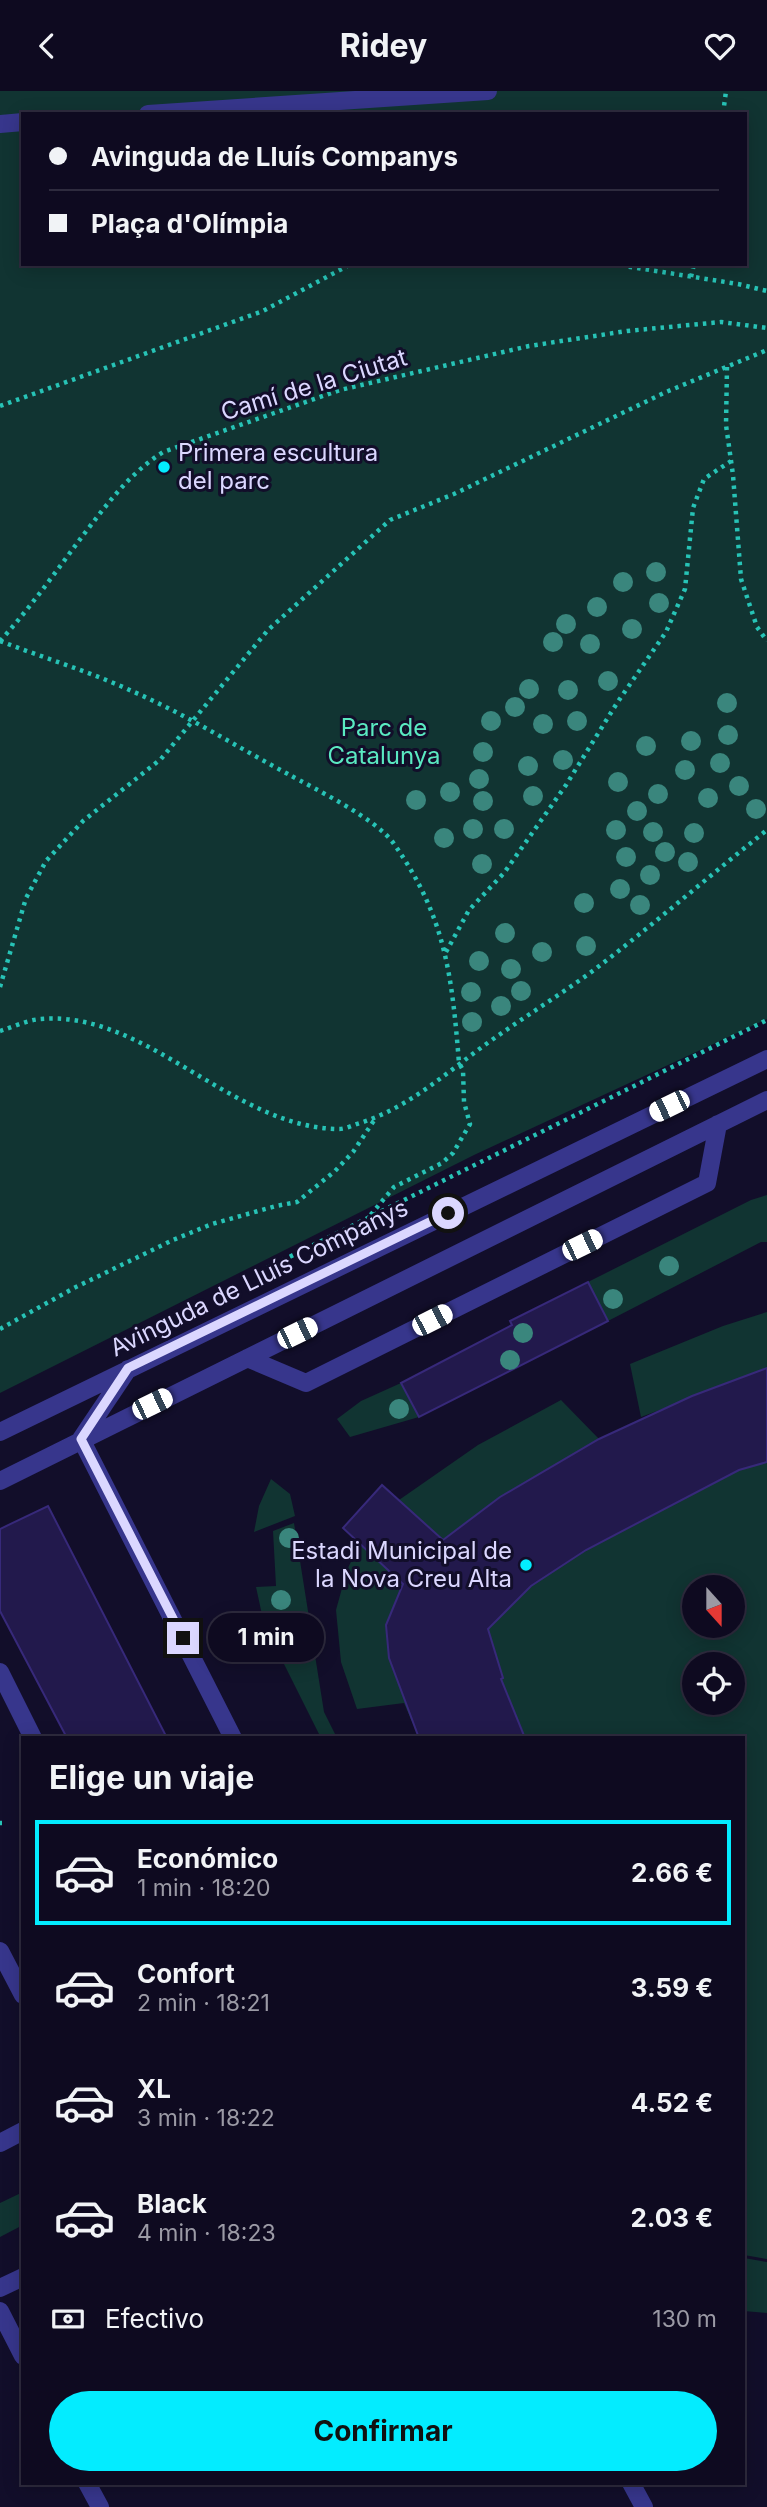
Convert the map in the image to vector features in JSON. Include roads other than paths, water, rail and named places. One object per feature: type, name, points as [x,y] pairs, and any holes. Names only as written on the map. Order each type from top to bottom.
[{"type":"street","points":[[178,112],[488,91]]},
{"type":"street","points":[[0,124],[21,122]]},
{"type":"street","name":"Avinguda de Lluís Companys","points":[[0,1432],[767,1059]]},
{"type":"street","points":[[0,1481],[767,1100]]},
{"type":"street","points":[[247,1358],[306,1383],[319,1377],[706,1183],[718,1124]]},
{"type":"street","points":[[81,1439],[128,1368]]},
{"type":"street","points":[[81,1439],[232,1736]]},
{"type":"street","points":[[0,1672],[32,1736]]},
{"type":"street","points":[[0,1951],[21,1991]]},
{"type":"street","points":[[0,2143],[21,2132]]},
{"type":"street","points":[[0,2288],[21,2278]]},
{"type":"street","points":[[0,2311],[21,2352]]},
{"type":"street","points":[[89,2485],[100,2507]]},
{"type":"street","points":[[633,2485],[644,2507]]},
{"type":"place","name":"Primera escultura del parc","points":[[164,467]]},
{"type":"place","name":"Estadi Municipal de la Nova Creu Alta","points":[[526,1565]]},
{"type":"park label","name":"Parc de Catalunya","points":[[384,742]]}]
